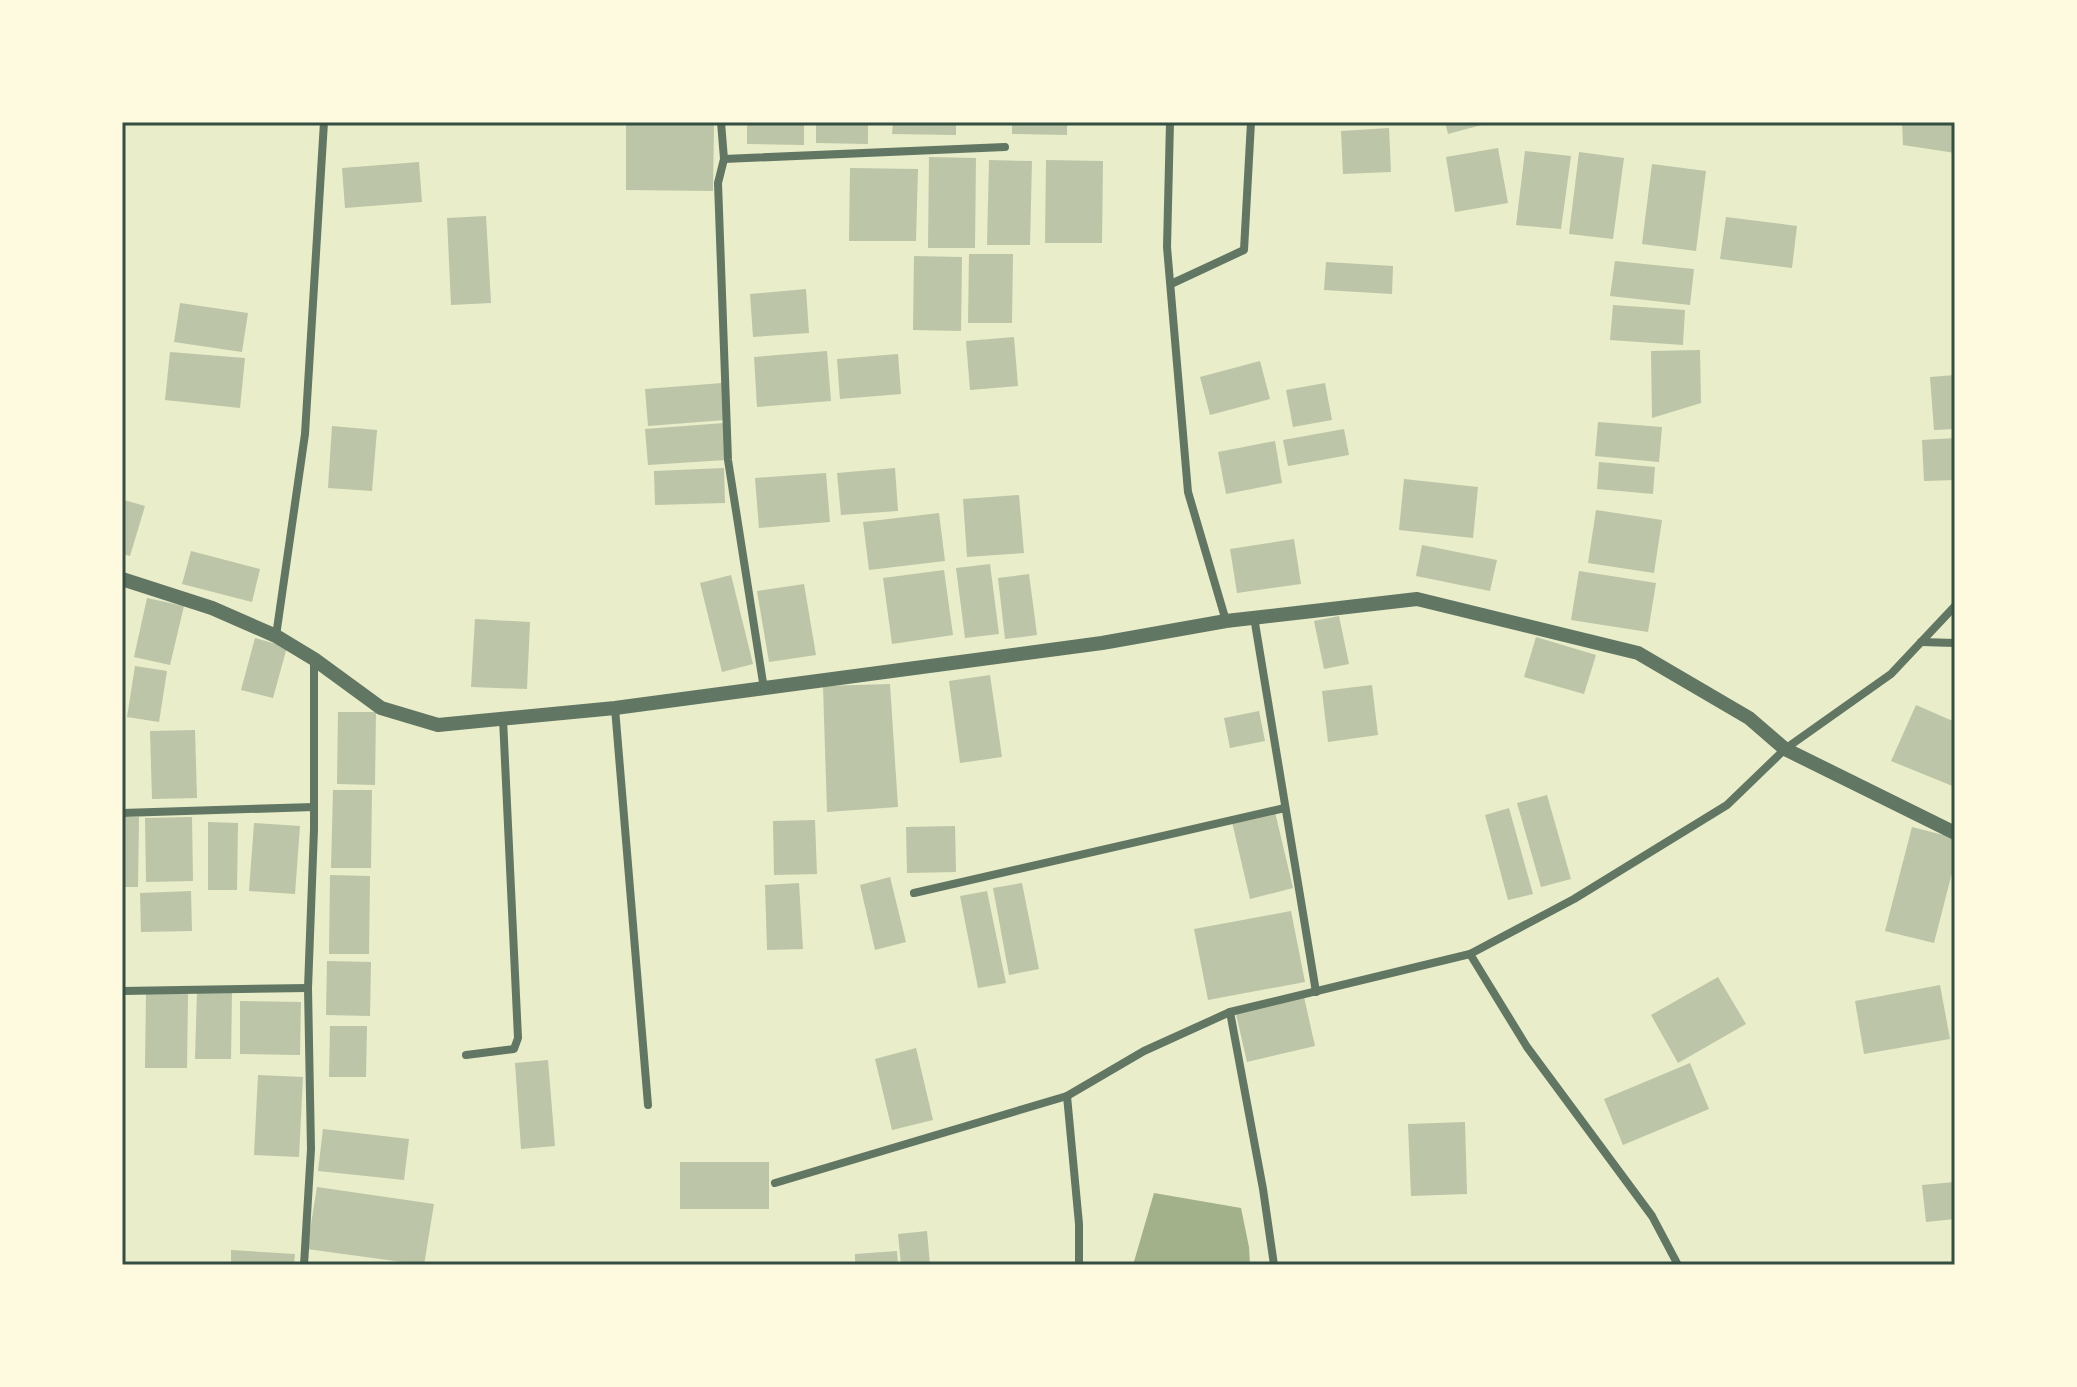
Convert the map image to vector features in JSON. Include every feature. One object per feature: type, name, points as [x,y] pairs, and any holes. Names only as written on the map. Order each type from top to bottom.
[{"type":"street","points":[[276,636],[305,434],[324,122]]},
{"type":"street","points":[[721,122],[724,159],[718,183],[728,460],[764,689]]},
{"type":"street","points":[[1170,122],[1167,247],[1188,492],[1226,621]]},
{"type":"street","points":[[1171,284],[1244,250],[1251,122]]},
{"type":"street","points":[[724,159],[1005,147]]},
{"type":"street","points":[[122,579],[212,608],[276,636],[314,659],[381,708],[438,725],[615,708],[764,689],[1102,643],[1254,617],[1417,599],[1638,653],[1749,718],[1785,749],[1955,833]]},
{"type":"street","points":[[775,1183],[1067,1096],[1144,1051],[1230,1012],[1470,954],[1574,899],[1727,805],[1785,749],[1891,674],[1955,606]]},
{"type":"street","points":[[1254,617],[1316,992]]},
{"type":"street","points":[[1921,642],[1955,643]]},
{"type":"street","points":[[304,1265],[311,1149],[308,988],[314,807],[314,659]]},
{"type":"street","points":[[615,708],[648,1105]]},
{"type":"street","points":[[466,1055],[514,1049],[518,1038],[503,719]]},
{"type":"street","points":[[122,813],[314,807]]},
{"type":"street","points":[[914,893],[1285,808]]},
{"type":"street","points":[[1470,954],[1527,1047],[1652,1216],[1678,1265]]},
{"type":"street","points":[[122,991],[308,988]]},
{"type":"street","points":[[1230,1012],[1274,1265]]},
{"type":"street","points":[[1067,1096],[1079,1224],[1079,1265]]},
{"type":"shaded area","points":[[1154,1193],[1241,1208],[1250,1265],[1133,1265]]},
{"type":"building","points":[[626,122],[714,123],[713,191],[626,190]]},
{"type":"building","points":[[747,122],[804,122],[804,145],[747,144]]},
{"type":"building","points":[[816,122],[868,122],[868,144],[816,143]]},
{"type":"building","points":[[893,122],[956,122],[956,135],[892,134]]},
{"type":"building","points":[[1012,122],[1067,122],[1067,135],[1012,134]]},
{"type":"building","points":[[1445,122],[1489,122],[1489,123],[1448,134]]},
{"type":"building","points":[[1902,122],[1955,122],[1955,153],[1903,145]]},
{"type":"building","points":[[1389,128],[1391,172],[1343,174],[1341,131]]},
{"type":"building","points":[[1498,148],[1508,203],[1455,212],[1446,157]]},
{"type":"building","points":[[1525,151],[1571,156],[1561,229],[1516,225]]},
{"type":"building","points":[[1579,152],[1624,158],[1613,239],[1569,234]]},
{"type":"building","points":[[929,157],[976,158],[975,248],[928,248]]},
{"type":"building","points":[[989,160],[1032,161],[1030,245],[987,245]]},
{"type":"building","points":[[1046,160],[1103,161],[1102,243],[1045,243]]},
{"type":"building","points":[[419,162],[422,202],[345,208],[342,168]]},
{"type":"building","points":[[1652,164],[1706,171],[1696,251],[1642,244]]},
{"type":"building","points":[[850,168],[918,169],[916,241],[849,241]]},
{"type":"building","points":[[486,216],[491,303],[451,305],[447,218]]},
{"type":"building","points":[[1726,217],[1797,226],[1792,268],[1720,259]]},
{"type":"building","points":[[969,254],[1013,254],[1012,323],[968,323]]},
{"type":"building","points":[[914,256],[962,257],[961,331],[913,330]]},
{"type":"building","points":[[1615,261],[1694,269],[1690,305],[1610,296]]},
{"type":"building","points":[[1326,262],[1393,266],[1392,294],[1324,290]]},
{"type":"building","points":[[806,289],[809,333],[753,337],[750,294]]},
{"type":"building","points":[[180,303],[248,313],[242,352],[174,342]]},
{"type":"building","points":[[1613,305],[1685,310],[1683,345],[1610,340]]},
{"type":"building","points":[[1014,337],[1018,386],[970,390],[966,341]]},
{"type":"building","points":[[1700,350],[1701,403],[1652,418],[1651,351]]},
{"type":"building","points":[[827,351],[831,401],[757,407],[754,357]]},
{"type":"building","points":[[170,352],[245,358],[240,408],[165,400]]},
{"type":"building","points":[[898,354],[901,394],[840,399],[837,359]]},
{"type":"building","points":[[1260,361],[1270,399],[1210,415],[1200,377]]},
{"type":"building","points":[[1955,375],[1955,429],[1934,430],[1930,377]]},
{"type":"building","points":[[722,383],[725,420],[648,426],[645,389]]},
{"type":"building","points":[[1325,383],[1332,420],[1293,427],[1286,390]]},
{"type":"building","points":[[1598,422],[1662,427],[1659,462],[1595,456]]},
{"type":"building","points":[[724,423],[726,460],[648,465],[645,429]]},
{"type":"building","points":[[332,426],[377,430],[372,491],[328,488]]},
{"type":"building","points":[[1344,429],[1349,455],[1288,466],[1283,440]]},
{"type":"building","points":[[1955,438],[1955,480],[1924,481],[1922,440]]},
{"type":"building","points":[[1275,441],[1282,483],[1226,494],[1218,452]]},
{"type":"building","points":[[1599,462],[1655,467],[1653,494],[1597,489]]},
{"type":"building","points":[[724,468],[725,503],[655,505],[654,471]]},
{"type":"building","points":[[895,468],[898,511],[841,515],[837,473]]},
{"type":"building","points":[[826,473],[830,522],[759,528],[755,478]]},
{"type":"building","points":[[1404,479],[1478,487],[1473,538],[1399,530]]},
{"type":"building","points":[[1019,495],[1024,553],[967,557],[963,499]]},
{"type":"building","points":[[124,500],[145,506],[130,556],[122,554]]},
{"type":"building","points":[[1596,510],[1662,520],[1654,573],[1588,563]]},
{"type":"building","points":[[939,513],[945,561],[869,570],[863,522]]},
{"type":"building","points":[[1294,539],[1301,584],[1237,593],[1230,549]]},
{"type":"building","points":[[1422,545],[1497,560],[1490,591],[1416,576]]},
{"type":"building","points":[[191,551],[260,569],[252,602],[182,584]]},
{"type":"building","points":[[990,564],[999,634],[965,638],[956,568]]},
{"type":"building","points":[[944,570],[953,635],[892,644],[883,578]]},
{"type":"building","points":[[1579,571],[1656,583],[1648,632],[1571,620]]},
{"type":"building","points":[[1029,574],[1037,635],[1005,639],[998,578]]},
{"type":"building","points":[[731,575],[753,664],[722,672],[700,583]]},
{"type":"building","points":[[804,584],[816,655],[769,662],[757,591]]},
{"type":"building","points":[[147,598],[184,606],[170,665],[134,657]]},
{"type":"building","points":[[1339,616],[1349,664],[1324,669],[1314,621]]},
{"type":"building","points":[[475,619],[530,622],[527,689],[471,687]]},
{"type":"building","points":[[1536,637],[1596,655],[1584,694],[1524,677]]},
{"type":"building","points":[[255,638],[287,647],[273,698],[241,690]]},
{"type":"building","points":[[135,666],[167,671],[159,722],[127,717]]},
{"type":"building","points":[[990,675],[1002,757],[960,763],[949,681]]},
{"type":"building","points":[[890,684],[898,807],[827,812],[823,686]]},
{"type":"building","points":[[1372,685],[1378,735],[1328,742],[1322,691]]},
{"type":"building","points":[[1916,705],[1955,722],[1955,787],[1891,761]]},
{"type":"building","points":[[1259,711],[1265,741],[1230,748],[1224,718]]},
{"type":"building","points":[[338,712],[376,712],[375,785],[337,784]]},
{"type":"building","points":[[195,730],[197,798],[152,799],[150,731]]},
{"type":"building","points":[[333,790],[372,790],[371,868],[331,868]]},
{"type":"building","points":[[1547,795],[1571,879],[1541,887],[1517,803]]},
{"type":"building","points":[[1509,808],[1533,894],[1508,900],[1485,815]]},
{"type":"building","points":[[1275,812],[1293,888],[1250,899],[1232,822]]},
{"type":"building","points":[[122,817],[139,817],[138,887],[122,887]]},
{"type":"building","points":[[192,817],[193,881],[146,882],[145,818]]},
{"type":"building","points":[[815,820],[817,874],[774,875],[773,821]]},
{"type":"building","points":[[208,822],[238,823],[237,890],[208,890]]},
{"type":"building","points":[[254,823],[300,826],[295,894],[249,891]]},
{"type":"building","points":[[955,826],[956,872],[907,873],[906,827]]},
{"type":"building","points":[[1912,827],[1955,838],[1955,861],[1934,943],[1885,931]]},
{"type":"building","points":[[330,875],[370,876],[369,954],[329,954]]},
{"type":"building","points":[[890,877],[906,942],[875,950],[860,885]]},
{"type":"building","points":[[799,883],[803,949],[767,950],[765,885]]},
{"type":"building","points":[[1022,883],[1039,969],[1009,975],[993,888]]},
{"type":"building","points":[[191,891],[192,931],[141,932],[140,893]]},
{"type":"building","points":[[987,891],[1006,983],[978,988],[960,896]]},
{"type":"building","points":[[1291,911],[1305,982],[1208,1000],[1194,929]]},
{"type":"building","points":[[327,961],[371,962],[370,1016],[326,1015]]},
{"type":"building","points":[[1718,977],[1746,1024],[1678,1063],[1651,1015]]},
{"type":"building","points":[[1940,985],[1950,1039],[1864,1054],[1855,1001]]},
{"type":"building","points":[[197,991],[232,992],[231,1059],[195,1059]]},
{"type":"building","points":[[146,993],[188,994],[187,1068],[145,1068]]},
{"type":"building","points":[[1304,997],[1315,1046],[1247,1062],[1236,1014]]},
{"type":"building","points":[[240,1001],[301,1002],[300,1055],[240,1054]]},
{"type":"building","points":[[330,1026],[367,1026],[366,1077],[329,1077]]},
{"type":"building","points":[[916,1048],[933,1120],[892,1130],[875,1059]]},
{"type":"building","points":[[548,1060],[555,1146],[521,1149],[515,1063]]},
{"type":"building","points":[[1690,1063],[1709,1109],[1623,1145],[1604,1099]]},
{"type":"building","points":[[258,1075],[303,1077],[299,1157],[254,1155]]},
{"type":"building","points":[[1465,1122],[1467,1194],[1411,1196],[1408,1124]]},
{"type":"building","points":[[323,1129],[409,1139],[404,1180],[318,1171]]},
{"type":"building","points":[[680,1162],[769,1162],[769,1209],[680,1209]]},
{"type":"building","points":[[1955,1182],[1955,1219],[1926,1222],[1922,1185]]},
{"type":"building","points":[[317,1187],[434,1204],[424,1265],[307,1249]]},
{"type":"building","points":[[927,1231],[930,1265],[901,1265],[898,1234]]},
{"type":"building","points":[[231,1250],[295,1254],[294,1265],[231,1265]]},
{"type":"building","points":[[897,1251],[898,1265],[855,1265],[855,1254]]}]
